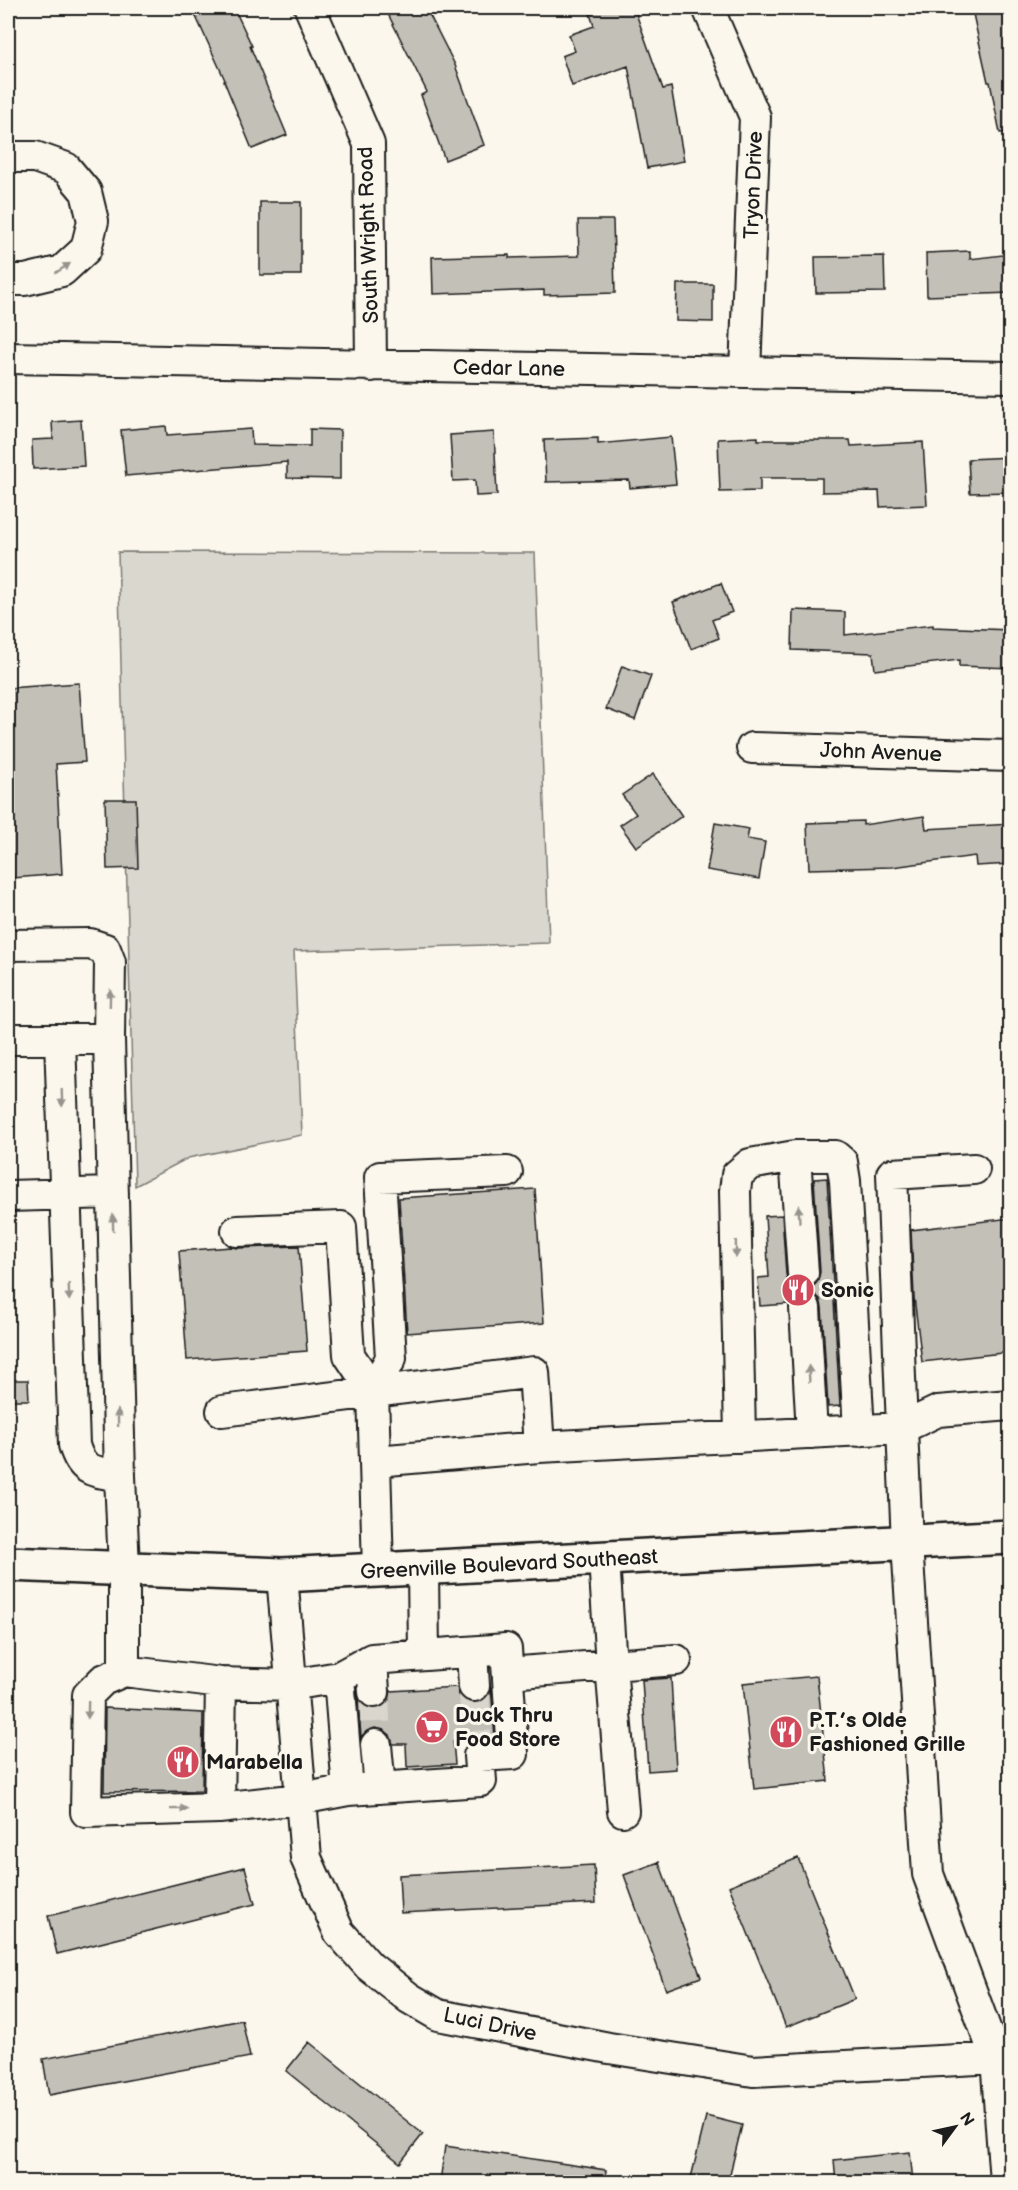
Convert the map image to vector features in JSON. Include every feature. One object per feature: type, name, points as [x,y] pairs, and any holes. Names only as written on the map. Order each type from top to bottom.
[{"type":"highway","name":"Greenville Boulevard Southeast","points":[[8,1564],[282,1575],[1011,1537]]},
{"type":"street","name":"South Wright Road","points":[[309,8],[369,144],[371,366]]},
{"type":"street","name":"Tryon Drive","points":[[708,8],[756,117],[745,372]]},
{"type":"street","points":[[8,157],[35,157],[66,168],[86,192],[93,221],[86,249],[62,271],[25,280],[8,280]]},
{"type":"street","name":"Cedar Lane","points":[[8,358],[1011,377]]},
{"type":"street","name":"John Avenue","points":[[752,748],[1011,756]]},
{"type":"street","points":[[8,945],[90,944],[105,949],[110,962],[109,1039],[124,1568],[124,1671]]},
{"type":"street","points":[[8,1039],[109,1039]]},
{"type":"street","points":[[60,1039],[75,1445],[78,1459],[87,1469],[120,1476]]},
{"type":"street","points":[[795,1156],[803,1273]]},
{"type":"street","points":[[740,1437],[735,1191],[737,1175],[750,1164],[795,1156],[835,1156],[842,1162],[859,1431]]},
{"type":"street","points":[[974,1169],[892,1174],[907,1543],[928,1874],[996,2058],[1005,2182]]},
{"type":"street","points":[[378,1570],[373,1391],[391,1358],[380,1177],[507,1172]]},
{"type":"street","points":[[8,1196],[113,1193]]},
{"type":"street","points":[[237,1232],[341,1227],[349,1355],[373,1391]]},
{"type":"street","points":[[805,1308],[812,1433]]},
{"type":"street","points":[[222,1411],[534,1372],[539,1447]]},
{"type":"street","points":[[375,1461],[539,1447],[902,1428],[938,1410],[1011,1405]]},
{"type":"street","points":[[604,1558],[623,1811]]},
{"type":"street","points":[[423,1569],[424,1655]]},
{"type":"street","name":"Luci Drive","points":[[282,1575],[306,1858],[339,1932],[369,1966],[409,1998],[438,2015],[609,2048],[753,2071],[996,2058]]},
{"type":"street","points":[[506,1649],[513,1754],[477,1748],[481,1781],[348,1790],[301,1799],[219,1809],[86,1812],[88,1695],[103,1680],[124,1671],[221,1683],[291,1685],[339,1677],[372,1659],[506,1649]]},
{"type":"street","points":[[472,1652],[474,1686]]},
{"type":"street","points":[[372,1659],[374,1692]]},
{"type":"street","points":[[508,1673],[676,1660]]},
{"type":"street","points":[[339,1677],[348,1790]]},
{"type":"street","points":[[219,1809],[221,1683]]},
{"type":"street","points":[[376,1745],[380,1788]]},
{"type":"shaded area","points":[[118,552],[535,553],[549,943],[294,951],[302,1135],[188,1158],[135,1186]]},
{"type":"building","points":[[192,8],[234,8],[252,46],[250,46],[287,135],[252,149],[225,80]]},
{"type":"building","points":[[385,8],[426,8],[455,65],[484,145],[445,160],[421,95],[427,92]]},
{"type":"building","points":[[607,8],[634,8],[663,89],[671,87],[684,161],[647,168],[628,66],[572,86],[562,56],[575,51],[569,35],[594,26],[590,14]]},
{"type":"building","points":[[999,8],[1011,8],[1011,132],[1000,133],[973,14]]},
{"type":"building","points":[[260,202],[301,202],[301,275],[260,275]]},
{"type":"building","points":[[578,220],[613,220],[615,293],[544,295],[544,290],[433,294],[432,257],[579,256]]},
{"type":"building","points":[[970,251],[970,259],[1011,254],[1011,293],[927,296],[926,253]]},
{"type":"building","points":[[884,256],[885,292],[816,293],[815,257]]},
{"type":"building","points":[[677,284],[713,284],[713,322],[676,321]]},
{"type":"building","points":[[81,420],[84,466],[33,469],[32,440],[53,439],[52,422]]},
{"type":"building","points":[[166,426],[167,435],[251,429],[252,445],[310,446],[310,429],[340,430],[340,479],[287,478],[287,462],[126,476],[121,430]]},
{"type":"building","points":[[494,432],[497,495],[476,496],[475,480],[453,481],[450,435]]},
{"type":"building","points":[[671,437],[676,484],[630,488],[629,480],[546,482],[544,440],[598,438],[598,444]]},
{"type":"building","points":[[758,437],[758,440],[850,440],[851,446],[923,442],[927,505],[880,507],[879,491],[822,492],[822,478],[760,478],[760,491],[720,492],[718,439]]},
{"type":"building","points":[[1011,457],[1011,492],[970,493],[968,459]]},
{"type":"building","points":[[721,583],[732,612],[712,620],[719,638],[691,649],[673,602]]},
{"type":"building","points":[[793,610],[845,612],[845,635],[933,625],[933,627],[1011,630],[1011,668],[959,666],[959,660],[875,670],[873,653],[792,650]]},
{"type":"building","points":[[622,666],[651,676],[635,720],[606,709]]},
{"type":"building","points":[[79,683],[85,762],[56,764],[62,874],[13,878],[8,817],[8,688]]},
{"type":"building","points":[[653,774],[682,816],[636,847],[620,825],[636,814],[622,795]]},
{"type":"building","points":[[105,799],[136,799],[138,868],[107,869]]},
{"type":"building","points":[[924,816],[926,829],[1011,824],[1011,864],[976,866],[975,856],[892,867],[809,869],[807,823],[863,821],[863,825]]},
{"type":"building","points":[[715,823],[749,829],[747,839],[765,842],[759,879],[707,870]]},
{"type":"building","points":[[827,1178],[840,1406],[828,1407],[820,1299],[812,1292],[803,1291],[795,1294],[789,1304],[760,1306],[758,1278],[769,1277],[765,1216],[782,1215],[788,1282],[795,1288],[804,1290],[812,1288],[818,1281],[820,1272],[814,1179]]},
{"type":"building","points":[[535,1189],[544,1323],[407,1333],[399,1198]]},
{"type":"building","points":[[1011,1218],[1011,1352],[922,1362],[914,1297],[911,1230]]},
{"type":"building","points":[[299,1246],[307,1351],[187,1360],[179,1251],[231,1247]]},
{"type":"building","points":[[8,1380],[28,1380],[29,1400],[8,1400]]},
{"type":"building","name":"P.T.’s Olde Fashioned Grille","points":[[817,1676],[828,1781],[754,1789],[743,1683]]},
{"type":"building","points":[[671,1678],[676,1769],[648,1771],[642,1680]]},
{"type":"building","points":[[491,1686],[495,1738],[453,1741],[455,1764],[407,1767],[406,1744],[393,1744],[390,1735],[384,1730],[375,1728],[367,1731],[361,1737],[358,1697],[366,1707],[376,1709],[384,1706],[389,1700],[391,1691],[457,1687],[459,1695],[466,1701],[476,1703],[484,1700],[490,1693]]},
{"type":"building","points":[[105,1708],[203,1713],[202,1791],[104,1792]]},
{"type":"building","points":[[798,1858],[855,1999],[786,2027],[729,1886]]},
{"type":"building","points":[[659,1862],[701,1977],[666,1990],[624,1875]]},
{"type":"building","points":[[594,1865],[596,1903],[401,1913],[399,1875]]},
{"type":"building","points":[[245,1867],[255,1904],[57,1954],[48,1916]]},
{"type":"building","points":[[242,2020],[250,2057],[49,2095],[43,2059]]},
{"type":"building","points":[[309,2042],[423,2134],[400,2163],[286,2071]]},
{"type":"building","points":[[706,2116],[742,2125],[728,2182],[690,2182]]},
{"type":"building","points":[[445,2146],[606,2170],[605,2182],[440,2182]]},
{"type":"building","points":[[910,2152],[913,2182],[836,2182],[834,2160]]},
{"type":"tunnel","points":[[474,1686],[476,1739]]},
{"type":"tunnel","points":[[374,1692],[376,1745]]},
{"type":"place","name":"Sonic","points":[[798,1290]]},
{"type":"place","name":"Duck Thru Food Store","points":[[432,1727]]},
{"type":"place","name":"P.T.’s Olde Fashioned Grille","points":[[786,1732]]},
{"type":"place","name":"Marabella","points":[[183,1762]]}]
